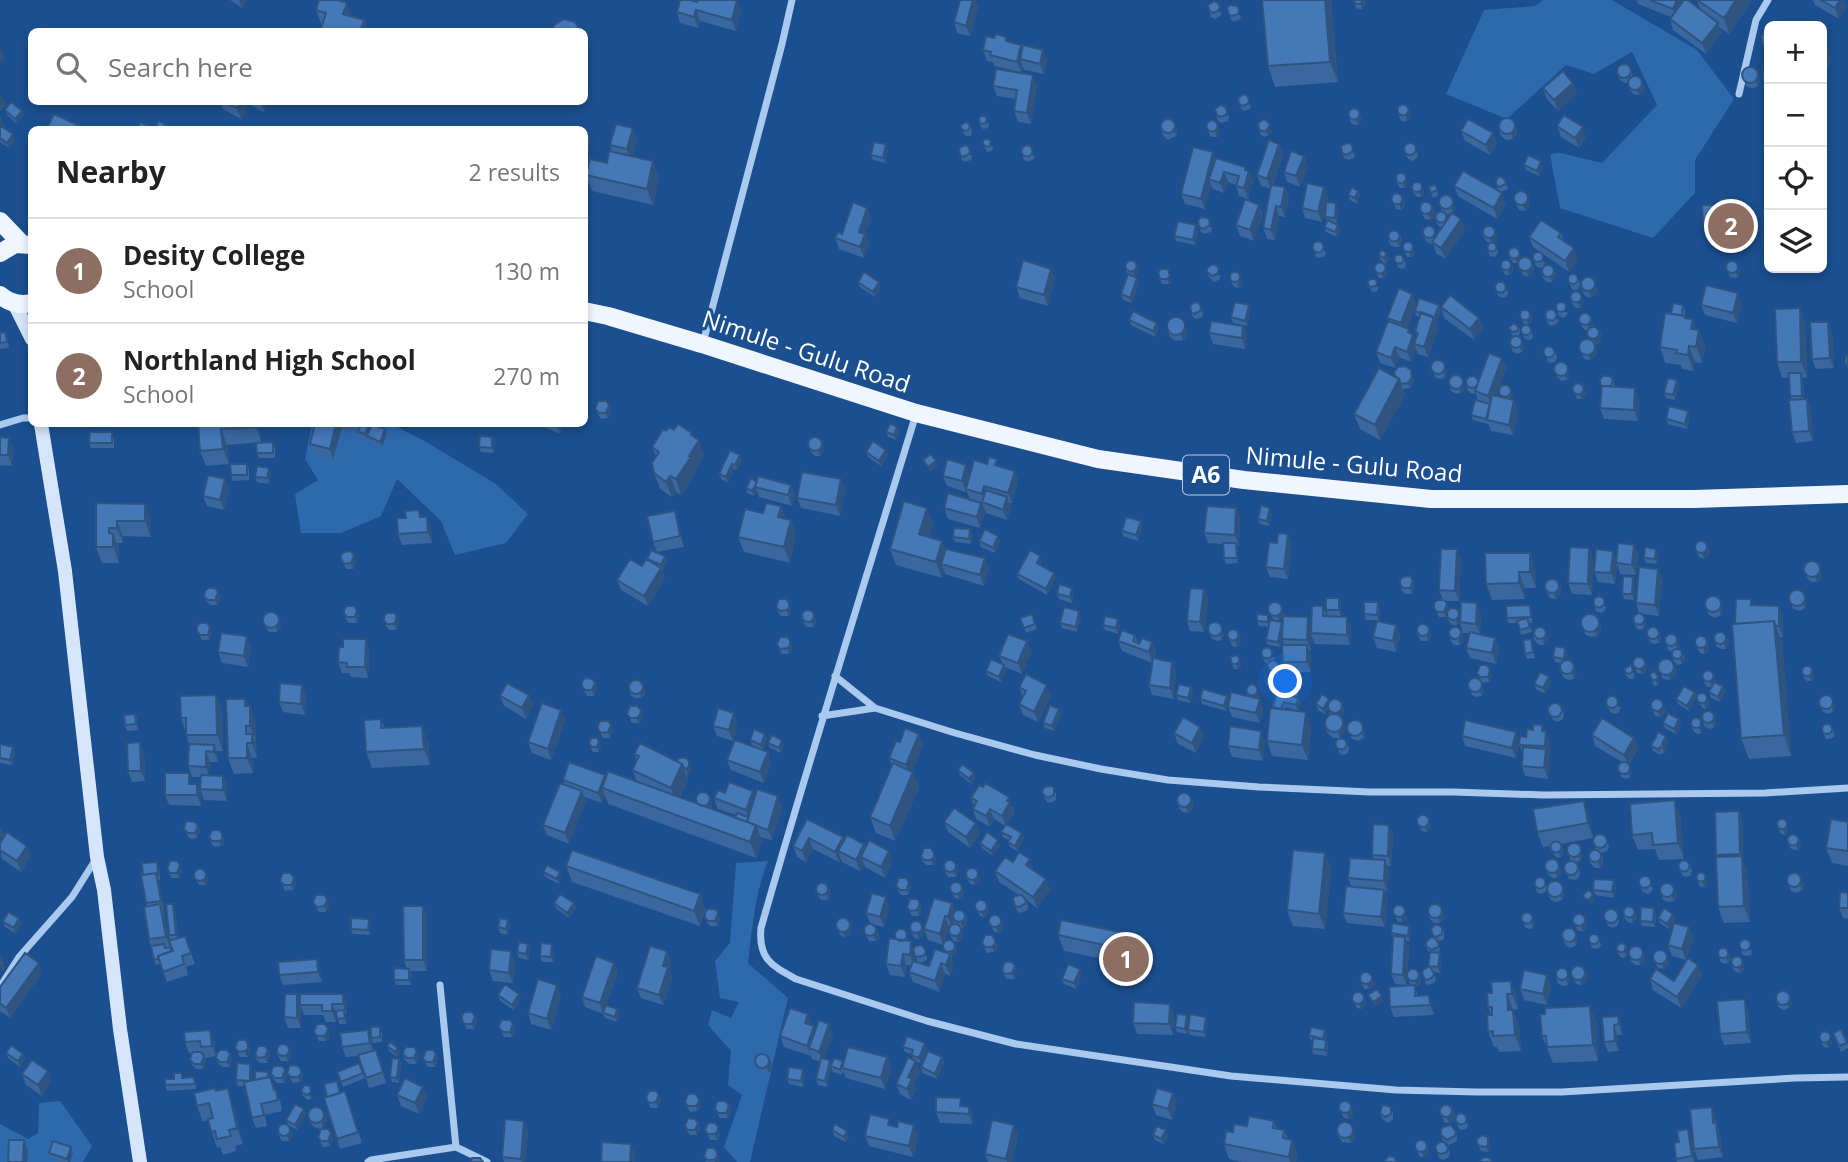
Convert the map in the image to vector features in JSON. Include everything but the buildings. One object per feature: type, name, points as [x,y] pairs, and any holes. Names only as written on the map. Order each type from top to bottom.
[{"type":"main road","points":[[0,221],[26,244]]},
{"type":"main road","points":[[0,253],[8,246],[26,244]]},
{"type":"main road","name":"Nimule - Gulu Road","points":[[588,312],[702,344],[916,413],[1098,459],[1244,480],[1431,499],[1694,499],[1848,494]]},
{"type":"street","points":[[702,344],[792,0]]},
{"type":"street","points":[[1739,94],[1756,20],[1768,0]]},
{"type":"street","points":[[15,300],[28,330]]},
{"type":"street","points":[[916,413],[856,614],[822,716],[765,915],[760,940],[761,950],[767,960],[778,969],[796,979],[926,1021],[1016,1044],[1231,1076],[1396,1090],[1476,1092],[1562,1092],[1795,1077],[1848,1077]]},
{"type":"street","points":[[0,425],[28,418]]},
{"type":"street","points":[[41,427],[65,571],[97,857],[104,890],[120,1029],[140,1162]]},
{"type":"street","points":[[835,676],[875,708],[955,733],[1035,755],[1168,780],[1370,792],[1544,796],[1765,793],[1848,788]]},
{"type":"street","points":[[822,716],[875,708]]},
{"type":"street","points":[[0,987],[19,957],[72,897],[97,857]]},
{"type":"street","points":[[440,985],[456,1147]]},
{"type":"street","points":[[368,1162],[456,1147],[487,1162]]},
{"type":"shaded area","points":[[1543,0],[1612,0],[1697,50],[1734,99],[1695,160],[1695,193],[1653,238],[1560,208],[1550,154],[1561,153],[1602,163],[1657,105],[1632,52],[1594,74],[1566,65],[1507,119],[1446,94],[1484,10],[1535,6]]},
{"type":"shaded area","points":[[311,427],[398,427],[496,484],[528,514],[506,543],[455,555],[441,521],[397,479],[381,516],[341,533],[301,533],[295,494],[318,480],[305,459]]},
{"type":"shaded area","points":[[768,861],[757,899],[748,963],[788,998],[750,1162],[737,1162],[724,1147],[742,1095],[728,1085],[731,1051],[708,1025],[712,1010],[731,1018],[739,1002],[720,998],[715,961],[730,943],[736,863]]},
{"type":"shaded area","points":[[60,1101],[92,1146],[83,1162],[0,1162],[0,1124],[28,1139],[38,1133],[39,1103]]},
{"type":"place","name":"Northland High School","points":[[1731,226]]},
{"type":"place","name":"Desity College","points":[[1126,959]]}]
